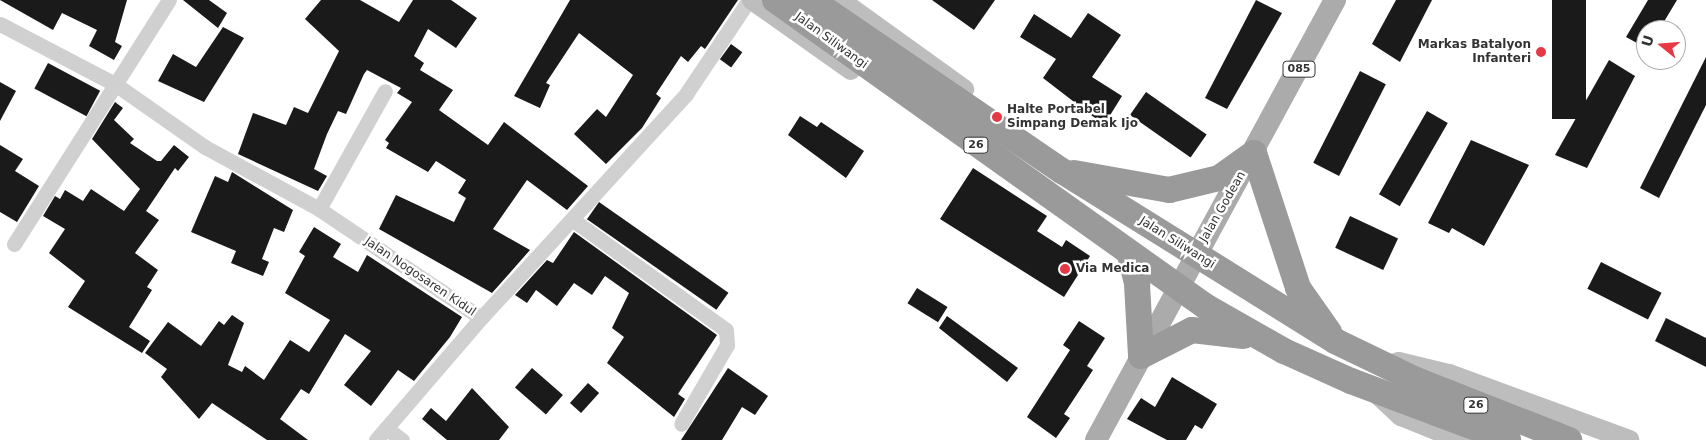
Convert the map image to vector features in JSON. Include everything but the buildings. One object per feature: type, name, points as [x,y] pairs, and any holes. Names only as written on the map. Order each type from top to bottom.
[{"type":"highway","name":"Jalan Siliwangi","points":[[775,0],[1130,255],[1178,288],[1262,339],[1373,390],[1508,440]]},
{"type":"highway","name":"Jalan Siliwangi","points":[[811,0],[1062,171],[1335,341],[1384,366],[1568,440]]},
{"type":"highway","points":[[1062,171],[1169,190],[1219,178],[1254,152],[1298,288],[1335,341]]},
{"type":"highway","points":[[1130,255],[1137,284],[1140,356],[1192,330],[1262,339]]},
{"type":"main road","name":"Jalan Godean","points":[[1096,440],[1335,0]]},
{"type":"street","points":[[14,244],[169,0]]},
{"type":"street","points":[[750,0],[965,147],[982,148]]},
{"type":"street","name":"Jalan Nogosaren Kidul","points":[[0,24],[115,84],[205,147],[319,209],[481,318],[573,220],[686,94],[750,0]]},
{"type":"street","points":[[840,0],[966,90],[987,108],[993,125]]},
{"type":"street","points":[[319,209],[385,92]]},
{"type":"street","points":[[573,220],[726,330],[727,345],[681,424]]},
{"type":"street","points":[[376,440],[481,318]]},
{"type":"street","points":[[1384,366],[1399,362],[1450,374],[1629,440]]},
{"type":"street","points":[[1373,390],[1401,416],[1460,440]]},
{"type":"street","points":[[386,428],[402,440]]},
{"type":"place","name":"Markas Batalyon Infanteri","points":[[1541,52]]},
{"type":"place","name":"Halte Portabel Simpang Demak Ijo","points":[[997,117]]},
{"type":"place","name":"Via Medica","points":[[1065,269]]}]
